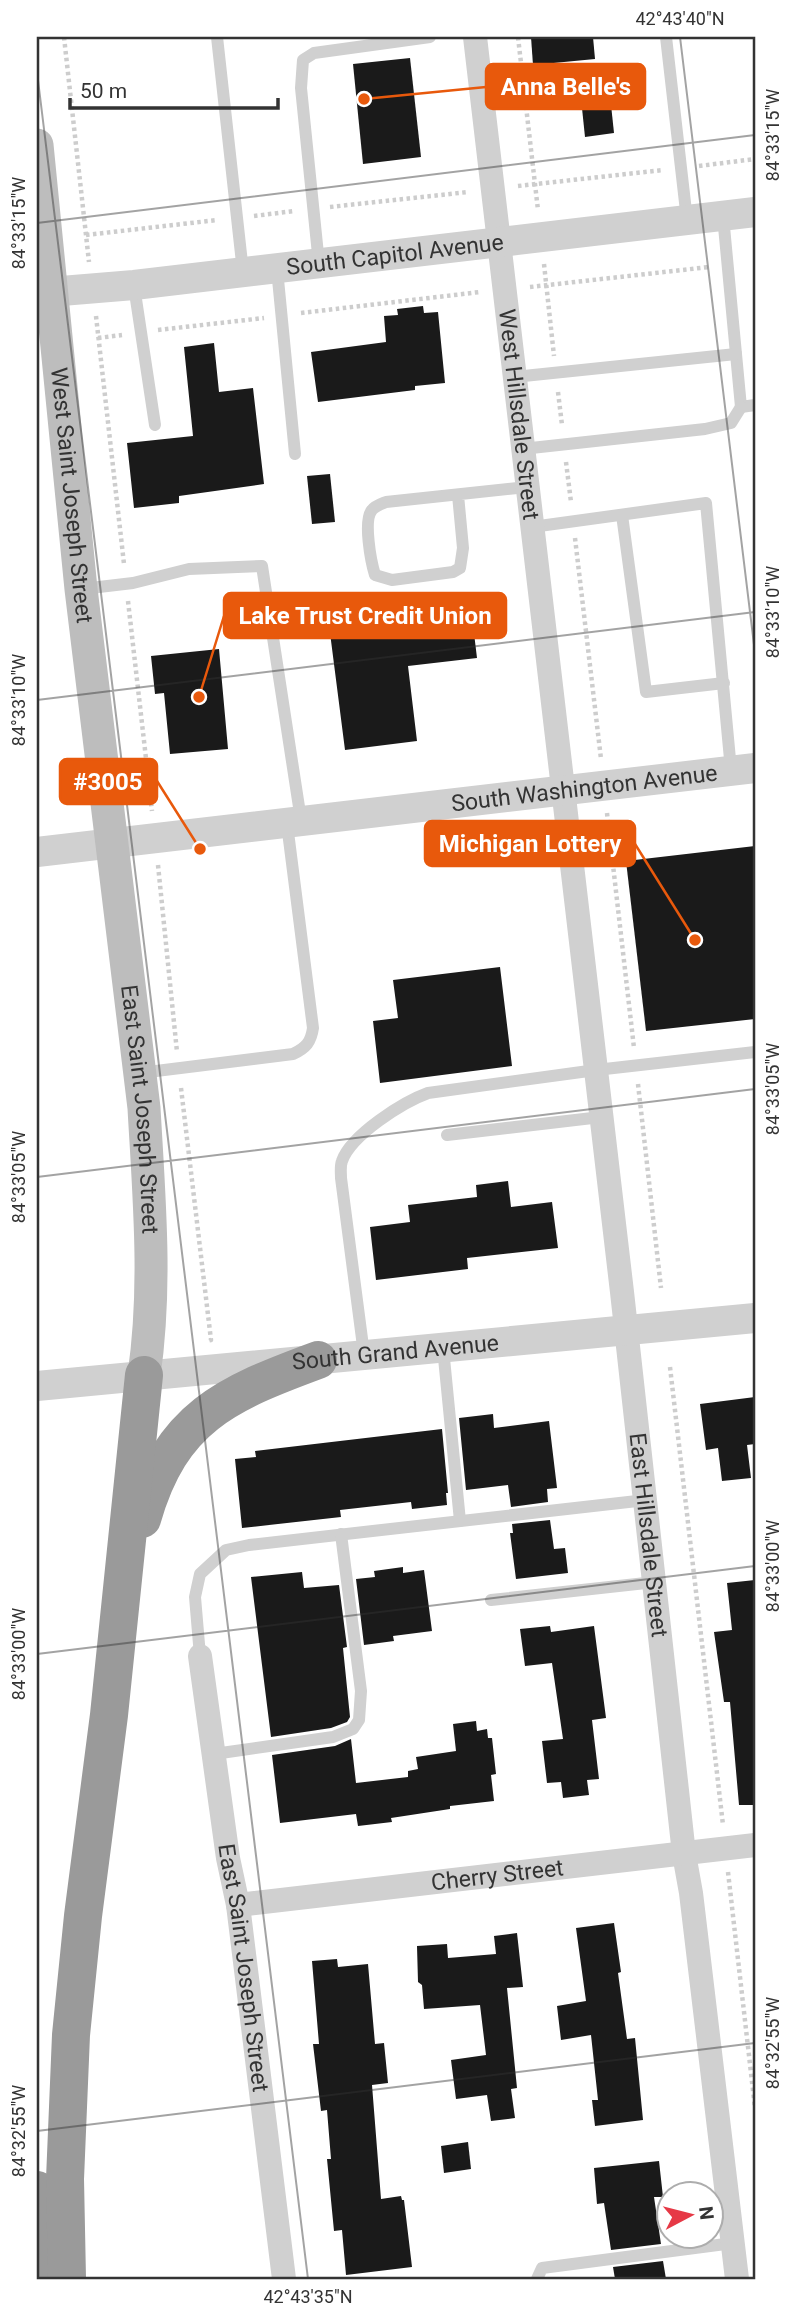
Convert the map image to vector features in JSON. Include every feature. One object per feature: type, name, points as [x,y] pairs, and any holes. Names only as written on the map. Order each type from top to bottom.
[{"type":"highway","points":[[109,1715],[140,1528],[164,1462],[188,1430],[218,1404],[248,1386],[318,1360]]},
{"type":"highway","points":[[67,2279],[65,2179],[71,2035],[83,1916],[109,1715],[146,1361]]},
{"type":"highway","points":[[37,2190],[43,2279]]},
{"type":"main road","name":"West Saint Joseph Street","points":[[37,145],[44,292],[112,845]]},
{"type":"main road","name":"East Saint Joseph Street","points":[[112,845],[140,1073],[150,1186],[151,1248],[146,1361]]},
{"type":"street","name":"West Hillsdale Street","points":[[475,37],[563,790]]},
{"type":"street","name":"South Capitol Avenue","points":[[44,292],[243,273],[755,212]]},
{"type":"street","name":"South Washington Avenue","points":[[42,851],[156,840],[743,770]]},
{"type":"street","name":"East Hillsdale Street","points":[[563,790],[646,1500],[684,1854],[691,1893],[737,2279]]},
{"type":"street","name":"South Grand Avenue","points":[[37,1386],[75,1382],[146,1361],[204,1369],[755,1318]]},
{"type":"street","name":"East Saint Joseph Street","points":[[200,1656],[228,1858],[238,1905],[284,2279]]},
{"type":"street","name":"Cherry Street","points":[[238,1905],[755,1845]]},
{"type":"lane","points":[[217,37],[243,273]]},
{"type":"lane","points":[[319,264],[301,88],[303,60],[314,53],[430,37]]},
{"type":"lane","points":[[666,37],[687,220]]},
{"type":"lane","points":[[522,449],[705,429],[731,423],[741,407],[723,216]]},
{"type":"lane","points":[[277,269],[295,454]]},
{"type":"lane","points":[[134,285],[155,425]]},
{"type":"lane","points":[[514,377],[736,354]]},
{"type":"lane","points":[[741,407],[755,405]]},
{"type":"lane","points":[[458,495],[463,548],[460,568],[453,572],[392,580],[375,575],[371,564],[367,522],[370,511],[386,502],[527,487]]},
{"type":"lane","points":[[532,527],[706,503],[724,683],[743,770]]},
{"type":"lane","points":[[622,514],[646,692],[724,683]]},
{"type":"lane","points":[[81,589],[126,583],[189,569],[262,566],[294,824],[312,1038],[305,1048],[293,1054],[140,1073]]},
{"type":"lane","points":[[364,1355],[341,1178],[342,1162],[350,1147],[361,1136],[413,1098],[428,1093],[755,1052]]},
{"type":"lane","points":[[447,1135],[601,1117]]},
{"type":"lane","points":[[443,1348],[460,1521]]},
{"type":"lane","points":[[200,1656],[195,1597],[200,1574],[226,1550],[341,1534],[646,1500]]},
{"type":"lane","points":[[215,1754],[334,1737],[354,1728],[359,1720],[361,1690],[341,1534]]},
{"type":"lane","points":[[491,1600],[655,1582]]},
{"type":"lane","points":[[537,2279],[542,2268],[733,2243]]},
{"type":"path","points":[[64,37],[211,1340]]},
{"type":"path","points":[[518,37],[661,1289]]},
{"type":"path","points":[[86,235],[755,159]]},
{"type":"path","points":[[98,338],[727,265]]},
{"type":"path","points":[[670,1367],[755,2108]]},
{"type":"building","points":[[531,37],[593,37],[595,59],[533,65]]},
{"type":"building","points":[[410,58],[421,157],[363,164],[353,64]]},
{"type":"building","points":[[607,67],[614,133],[585,137],[578,70]]},
{"type":"building","points":[[423,306],[424,313],[438,312],[445,383],[415,386],[415,390],[318,402],[311,352],[386,342],[384,316],[398,315],[397,309]]},
{"type":"building","points":[[214,343],[219,392],[253,388],[264,484],[179,496],[179,503],[134,508],[127,443],[193,436],[184,347]]},
{"type":"building","points":[[330,474],[335,522],[312,524],[307,476]]},
{"type":"building","points":[[403,616],[405,634],[473,625],[477,658],[408,666],[417,741],[345,750],[329,625]]},
{"type":"building","points":[[219,649],[228,749],[170,754],[164,693],[155,694],[151,656]]},
{"type":"building","points":[[755,846],[755,1019],[646,1031],[626,861]]},
{"type":"building","points":[[500,967],[512,1066],[380,1083],[373,1021],[398,1018],[393,980]]},
{"type":"building","points":[[508,1181],[511,1207],[552,1202],[558,1248],[467,1258],[468,1269],[376,1280],[370,1227],[410,1222],[408,1205],[477,1197],[476,1185]]},
{"type":"building","points":[[755,1397],[755,1444],[747,1445],[751,1478],[722,1481],[718,1448],[706,1450],[700,1404]]},
{"type":"building","points":[[493,1414],[494,1428],[549,1421],[557,1488],[547,1489],[548,1502],[511,1507],[508,1485],[466,1490],[459,1418]]},
{"type":"building","points":[[442,1429],[447,1505],[412,1509],[411,1502],[340,1510],[341,1517],[242,1528],[235,1459],[256,1457],[255,1451]]},
{"type":"building","points":[[550,1520],[554,1549],[565,1548],[568,1573],[516,1579],[510,1533],[513,1533],[512,1524]]},
{"type":"building","points":[[403,1567],[403,1573],[424,1570],[432,1631],[393,1636],[394,1641],[364,1645],[356,1579],[375,1577],[374,1571]]},
{"type":"building","points":[[302,1572],[304,1588],[339,1585],[347,1647],[343,1648],[350,1717],[347,1722],[331,1728],[271,1737],[251,1577]]},
{"type":"building","points":[[755,1580],[755,1805],[739,1805],[730,1702],[724,1702],[714,1632],[732,1630],[727,1583]]},
{"type":"building","points":[[550,1626],[551,1632],[594,1626],[606,1718],[592,1720],[599,1779],[587,1780],[589,1795],[563,1798],[561,1782],[547,1783],[542,1741],[563,1739],[552,1663],[525,1666],[520,1629]]},
{"type":"building","points":[[476,1721],[477,1731],[487,1729],[488,1738],[492,1738],[496,1774],[491,1775],[494,1801],[450,1806],[450,1809],[391,1818],[392,1822],[358,1826],[356,1814],[280,1823],[272,1755],[335,1746],[351,1739],[356,1783],[408,1777],[408,1771],[418,1769],[416,1757],[456,1751],[453,1724]]},
{"type":"building","points":[[614,1923],[627,2039],[635,2038],[643,2120],[595,2126],[592,2100],[598,2100],[591,2035],[561,2040],[557,2006],[586,2001],[576,1928]]},
{"type":"building","points":[[517,1933],[523,1987],[507,1988],[517,2088],[511,2089],[515,2118],[491,2121],[487,2095],[456,2099],[451,2060],[486,2055],[480,2005],[424,2009],[422,1985],[418,1982],[417,1946],[447,1944],[448,1958],[496,1954],[494,1936]]},
{"type":"building","points":[[337,1959],[338,1967],[368,1964],[375,2044],[384,2043],[388,2083],[372,2085],[381,2199],[401,2196],[404,2200],[412,2267],[346,2275],[342,2230],[334,2231],[327,2159],[331,2159],[327,2110],[321,2111],[313,2044],[319,2044],[312,1961]]},
{"type":"building","points":[[468,2142],[471,2169],[444,2173],[441,2146]]},
{"type":"building","points":[[659,2161],[661,2180],[656,2180],[654,2197],[656,2245],[611,2250],[604,2203],[597,2204],[594,2168]]},
{"type":"building","points":[[663,2261],[666,2279],[615,2279],[613,2267]]},
{"type":"place","name":"Anna Belle's","points":[[364,99]]},
{"type":"place","name":"Lake Trust Credit Union","points":[[199,697]]},
{"type":"place","name":"#3005","points":[[200,849]]},
{"type":"place","name":"Michigan Lottery","points":[[695,940]]}]
